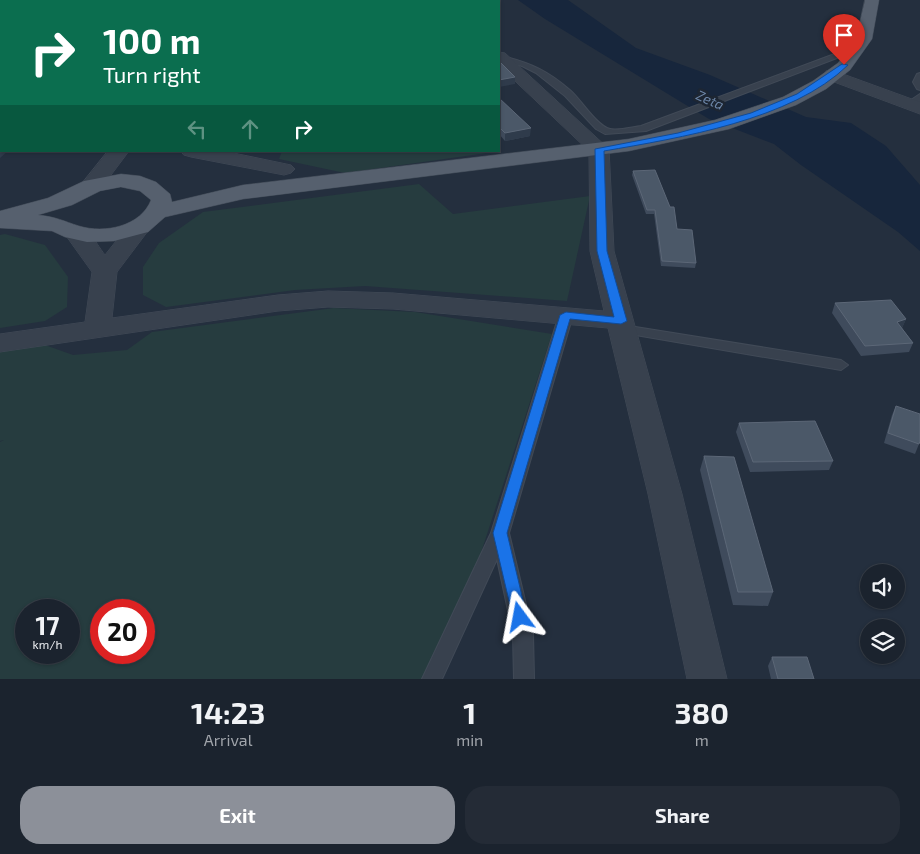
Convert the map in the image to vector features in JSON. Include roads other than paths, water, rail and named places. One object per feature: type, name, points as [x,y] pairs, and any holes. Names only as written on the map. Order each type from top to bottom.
[{"type":"main road","points":[[0,220],[114,234],[148,203],[599,149],[694,132],[764,111],[814,87],[832,75],[860,48],[868,29],[872,0]]},
{"type":"main road","points":[[0,220],[64,200],[91,186],[112,182],[148,203]]},
{"type":"main road","points":[[64,200],[58,209],[56,217],[67,229]]},
{"type":"street","points":[[500,58],[599,149],[602,251],[665,494],[706,679]]},
{"type":"street","points":[[832,75],[917,103]]},
{"type":"street","points":[[196,152],[284,169]]},
{"type":"street","points":[[91,186],[118,154],[148,203],[104,272],[97,329]]},
{"type":"street","points":[[67,229],[104,272]]},
{"type":"street","points":[[0,343],[278,303],[328,299],[392,301],[566,315],[622,325]]},
{"type":"lane","points":[[500,58],[524,64],[539,72],[568,94],[599,127],[609,132],[643,129],[860,48]]},
{"type":"lane","points":[[920,76],[917,82],[920,87]]},
{"type":"lane","points":[[432,679],[500,533],[566,315]]},
{"type":"lane","points":[[622,325],[842,365]]},
{"type":"lane","points":[[500,533],[523,634],[524,679]]},
{"type":"water","name":"Zeta","points":[[518,0],[568,0],[636,48],[710,75],[806,117],[851,123],[886,146],[920,185],[920,251],[898,232],[774,144],[709,119],[545,19]]}]
